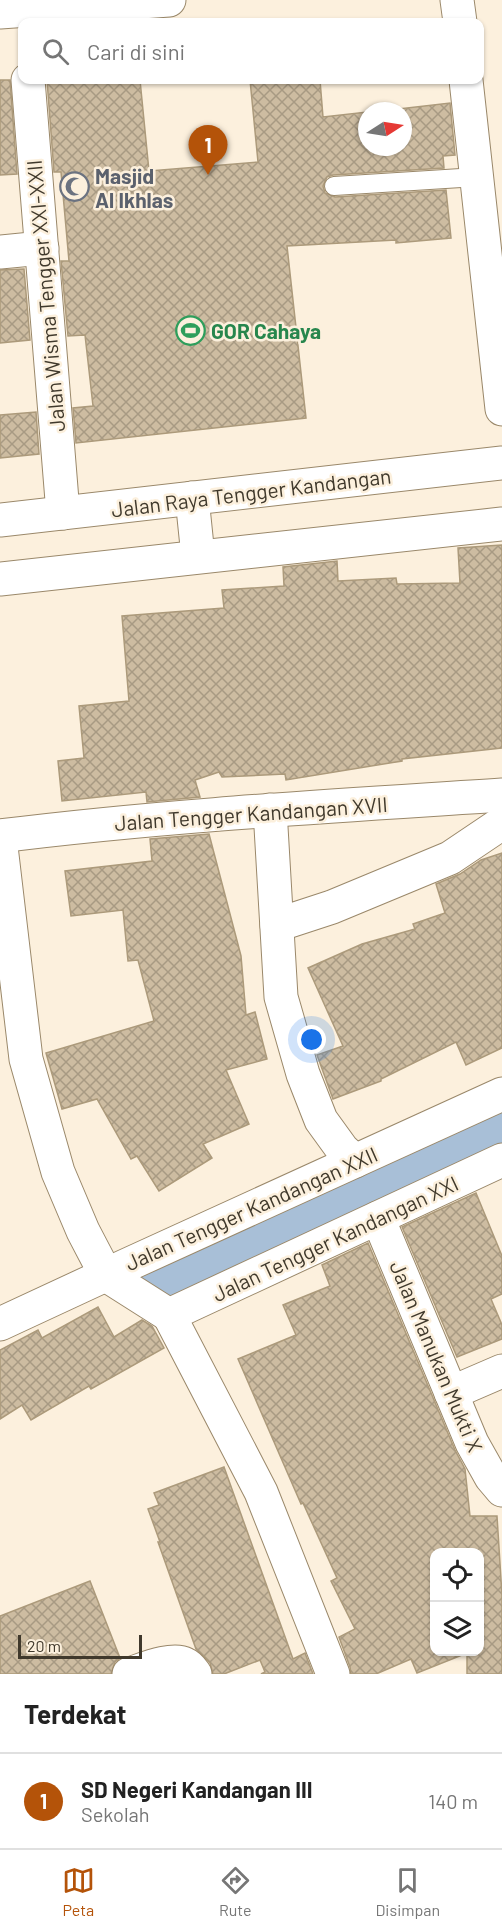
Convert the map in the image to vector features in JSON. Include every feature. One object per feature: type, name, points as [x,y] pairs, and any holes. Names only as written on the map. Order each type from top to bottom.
[{"type":"street","points":[[16,11],[169,0]]},
{"type":"street","points":[[457,0],[459,18]]},
{"type":"street","name":"Jalan Wisma Tengger XXI-XXII","points":[[28,84],[63,513]]},
{"type":"street","points":[[467,84],[486,196],[502,409]]},
{"type":"street","points":[[0,252],[42,248]]},
{"type":"street","name":"Jalan Raya Tengger Kandangan","points":[[0,520],[502,463]]},
{"type":"street","points":[[192,498],[198,556]]},
{"type":"street","points":[[0,579],[502,524]]},
{"type":"street","name":"Jalan Tengger Kandangan XVII","points":[[0,837],[56,829],[270,810],[502,795]]},
{"type":"street","points":[[270,810],[281,997],[303,1074],[321,1120],[342,1149],[355,1161]]},
{"type":"street","points":[[277,924],[332,907],[450,858],[502,823]]},
{"type":"street","points":[[0,837],[13,1061],[83,1231],[106,1275],[169,1315],[261,1492],[333,1674]]},
{"type":"street","name":"Jalan Tengger Kandangan XXII","points":[[0,1324],[502,1094]]},
{"type":"street","name":"Jalan Tengger Kandangan XXI","points":[[169,1315],[502,1160]]},
{"type":"street","name":"Jalan Manukan Mukti X","points":[[378,1218],[472,1443],[491,1477],[502,1490]]},
{"type":"street","points":[[450,1393],[502,1371]]},
{"type":"street","points":[[129,1674],[155,1665],[180,1662],[188,1665],[195,1674]]},
{"type":"lane","points":[[334,186],[486,196]]},
{"type":"building","points":[[0,80],[10,80],[17,174],[0,175]]},
{"type":"building","points":[[47,84],[140,84],[149,171],[258,162],[250,84],[320,84],[323,117],[358,113],[358,156],[412,156],[412,107],[450,103],[455,155],[443,156],[444,168],[333,175],[327,177],[323,186],[325,193],[335,197],[446,190],[451,238],[396,243],[396,240],[287,246],[306,418],[76,443],[73,408],[93,406],[85,335],[68,336],[61,261],[69,261],[61,172],[54,172]]},
{"type":"building","points":[[24,269],[30,340],[0,343],[0,270]]},
{"type":"building","points":[[36,412],[39,454],[0,458],[0,415]]},
{"type":"building","points":[[502,545],[502,748],[402,759],[402,761],[286,780],[285,774],[222,777],[219,772],[195,780],[200,797],[147,802],[146,792],[62,801],[58,761],[84,758],[79,706],[129,701],[122,616],[224,608],[222,590],[284,586],[283,567],[337,561],[338,581],[396,578],[397,584],[460,583],[458,548]]},
{"type":"building","points":[[209,834],[241,956],[246,1015],[255,1012],[267,1059],[226,1070],[249,1124],[203,1144],[212,1158],[159,1191],[137,1156],[131,1159],[97,1099],[62,1109],[46,1053],[154,1021],[138,960],[128,961],[123,910],[71,916],[65,871],[152,861],[150,839]]},
{"type":"building","points":[[502,853],[502,1048],[466,1065],[456,1042],[381,1081],[333,1099],[317,1055],[343,1046],[308,968],[362,944],[415,929],[413,924],[445,913],[436,884],[460,874],[481,860]]},
{"type":"building","points":[[476,1193],[502,1256],[502,1294],[491,1299],[502,1325],[502,1339],[457,1357],[402,1227]]},
{"type":"building","points":[[368,1243],[465,1469],[470,1516],[497,1516],[502,1595],[502,1674],[467,1674],[467,1656],[484,1656],[484,1548],[430,1548],[430,1656],[460,1656],[417,1673],[411,1659],[376,1674],[351,1674],[339,1637],[355,1629],[331,1581],[337,1578],[303,1503],[301,1504],[238,1359],[296,1335],[283,1305],[330,1286],[322,1265]]},
{"type":"building","points":[[98,1307],[114,1337],[142,1320],[152,1326],[164,1348],[91,1389],[89,1386],[31,1420],[22,1405],[0,1419],[0,1350],[38,1330],[42,1338]]},
{"type":"building","points":[[224,1467],[293,1659],[305,1653],[313,1674],[261,1674],[265,1672],[260,1660],[224,1674],[213,1674],[210,1663],[196,1649],[148,1509],[159,1505],[154,1493]]},
{"type":"building","points":[[90,1581],[120,1658],[115,1662],[111,1674],[0,1674],[0,1616]]},
{"type":"waterway","points":[[175,1284],[256,1252],[329,1217],[394,1171],[502,1120]]},
{"type":"place","name":"SD Negeri Kandangan III","points":[[208,175]]},
{"type":"place","name":"Masjid Al Ikhlas","points":[[74,187]]},
{"type":"place","name":"GOR Cahaya","points":[[190,330]]}]
